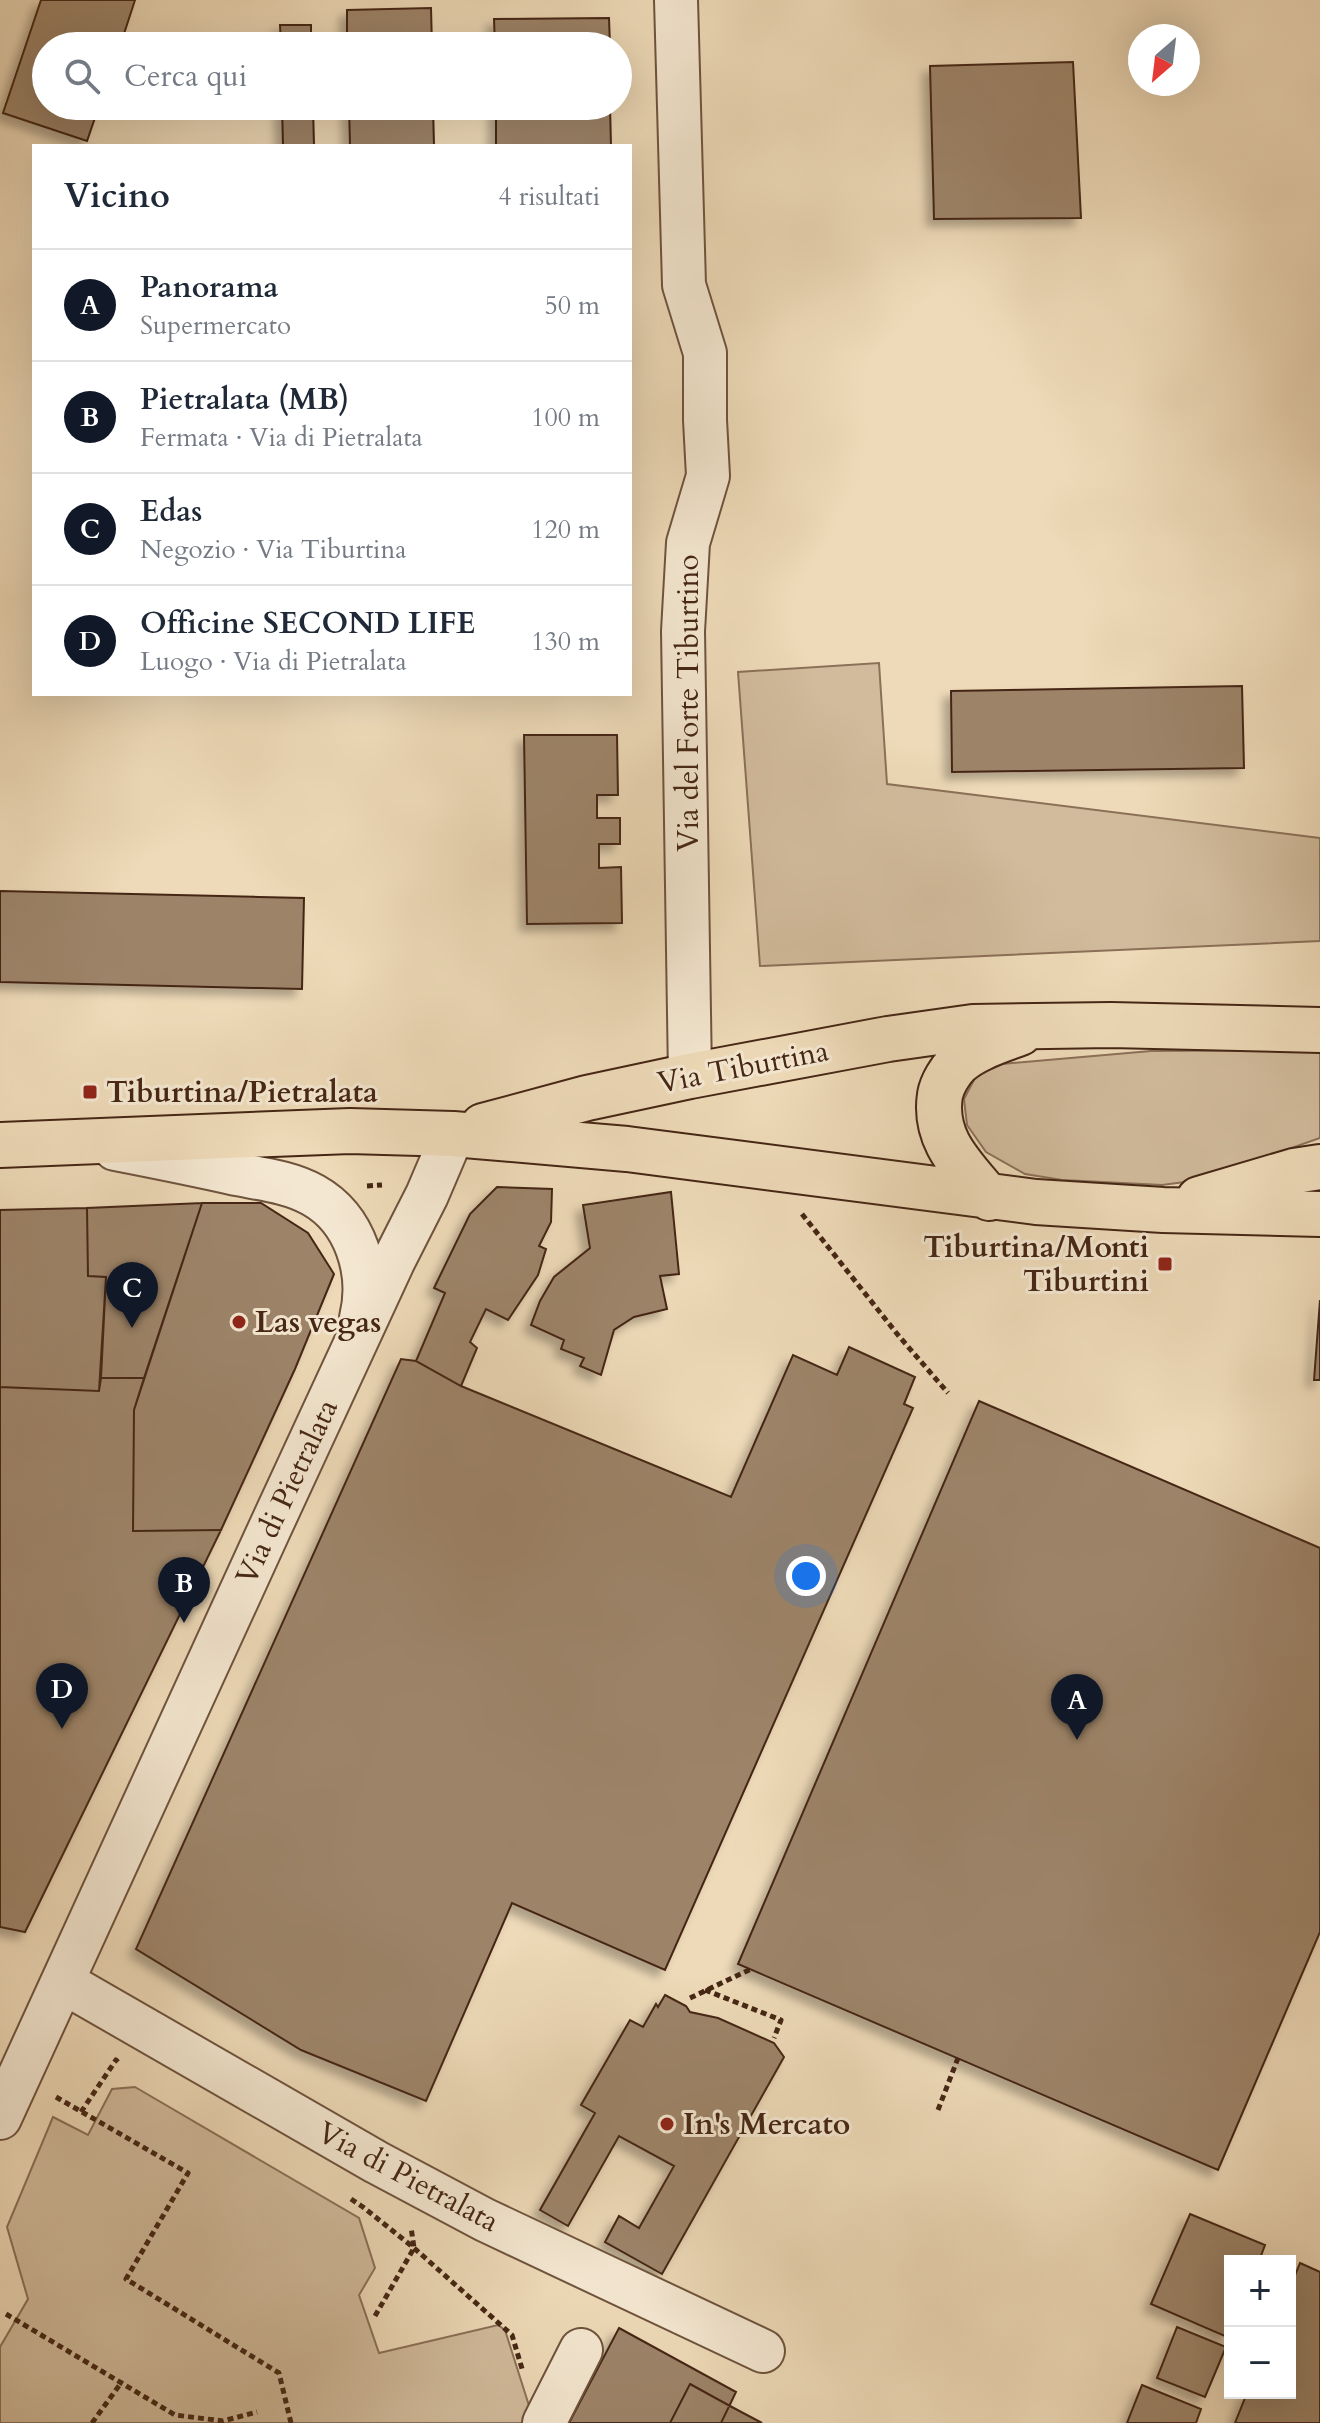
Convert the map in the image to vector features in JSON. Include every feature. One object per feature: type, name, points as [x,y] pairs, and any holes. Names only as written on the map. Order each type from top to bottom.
[{"type":"main road","name":"Via Tiburtina","points":[[989,1198],[948,1147],[940,1129],[937,1112],[942,1086],[958,1064],[980,1049],[1037,1026]]},
{"type":"main road","name":"Via Tiburtina","points":[[453,1134],[587,1098],[690,1076],[888,1039],[973,1027],[1320,1030]]},
{"type":"main road","name":"Via Tiburtina","points":[[0,1145],[350,1131],[453,1134],[627,1149],[989,1198],[1163,1210],[1320,1214]]},
{"type":"main road","name":"Via Tiburtina","points":[[1163,1210],[1294,1171],[1320,1167]]},
{"type":"street","name":"Via del Forte Tiburtino","points":[[676,0],[684,285],[705,353],[708,476],[688,543],[683,631],[690,1076]]},
{"type":"street","name":"Via di Pietralata","points":[[0,2117],[453,1134]]},
{"type":"street","points":[[83,1142],[293,1186],[320,1199],[353,1237],[362,1266],[365,1293],[355,1343]]},
{"type":"street","name":"Via di Pietralata","points":[[63,1982],[485,2220],[763,2351]]},
{"type":"street","points":[[544,2423],[581,2350]]},
{"type":"path","points":[[798,1210],[948,1393]]},
{"type":"path","points":[[691,1988],[690,1998],[751,1969]]},
{"type":"path","points":[[705,1990],[781,2020],[774,2038]]},
{"type":"path","points":[[938,2110],[958,2058]]},
{"type":"path","points":[[81,2112],[116,2060],[129,2068]]},
{"type":"path","points":[[56,2097],[188,2173],[126,2279],[279,2373],[291,2423]]},
{"type":"path","points":[[375,2316],[414,2248],[406,2178]]},
{"type":"path","points":[[350,2198],[414,2248],[512,2335]]},
{"type":"path","points":[[6,2314],[175,2415],[223,2421],[257,2412]]},
{"type":"path","points":[[92,2423],[121,2383]]},
{"type":"shaded area","points":[[879,663],[887,784],[1320,838],[1320,941],[760,966],[738,672]]},
{"type":"shaded area","points":[[1320,1050],[1320,1138],[1200,1180],[1162,1185],[1062,1180],[1025,1174],[986,1152],[967,1125],[964,1099],[976,1076],[1002,1064],[1151,1051]]},
{"type":"shaded area","points":[[135,2087],[359,2218],[375,2268],[359,2295],[379,2353],[498,2325],[505,2330],[532,2415],[526,2423],[0,2423],[0,2347],[28,2299],[7,2227],[53,2117],[88,2135],[112,2089]]},
{"type":"building","points":[[41,0],[135,0],[125,32],[32,32],[32,120],[94,120],[87,141],[3,113]]},
{"type":"building","points":[[431,8],[432,32],[347,32],[347,10]]},
{"type":"building","points":[[609,18],[610,32],[494,32],[494,19]]},
{"type":"building","points":[[280,25],[311,25],[311,32],[280,32]]},
{"type":"building","points":[[1073,62],[1081,218],[934,219],[930,66]]},
{"type":"building","points":[[282,120],[313,120],[314,144],[283,144]]},
{"type":"building","points":[[349,120],[433,120],[434,144],[350,144]]},
{"type":"building","points":[[496,120],[610,120],[611,144],[496,144]]},
{"type":"building","points":[[1242,686],[1244,768],[952,772],[951,691]]},
{"type":"building","points":[[524,735],[617,735],[618,795],[597,795],[597,818],[620,818],[620,844],[599,844],[599,868],[621,867],[622,923],[527,924]]},
{"type":"building","points":[[0,891],[304,898],[302,989],[0,982]]},
{"type":"building","points":[[497,1187],[552,1189],[551,1222],[539,1246],[546,1249],[538,1275],[508,1320],[486,1309],[470,1342],[477,1348],[461,1386],[416,1361],[445,1293],[434,1288],[470,1214]]},
{"type":"building","points":[[671,1192],[679,1274],[660,1276],[667,1309],[634,1317],[614,1330],[601,1375],[580,1366],[584,1358],[561,1349],[564,1340],[531,1325],[554,1277],[590,1248],[583,1205]]},
{"type":"building","name":"Las vegas","points":[[202,1203],[261,1203],[308,1233],[334,1274],[295,1369],[221,1530],[133,1531],[134,1410]]},
{"type":"building","points":[[202,1203],[144,1378],[101,1378],[106,1277],[88,1276],[87,1208]]},
{"type":"building","points":[[87,1208],[88,1276],[106,1277],[99,1391],[0,1387],[0,1210]]},
{"type":"building","points":[[1320,1300],[1320,1380],[1314,1380]]},
{"type":"building","points":[[849,1347],[915,1377],[904,1404],[913,1408],[665,1970],[512,1903],[426,2101],[301,2050],[136,1949],[401,1359],[416,1361],[461,1386],[731,1497],[793,1355],[837,1375]]},
{"type":"building","points":[[101,1378],[144,1378],[134,1410],[133,1531],[221,1530],[25,1932],[0,1927],[0,1387],[99,1391]]},
{"type":"building","points":[[979,1401],[1320,1548],[1320,1932],[1218,2170],[738,1964]]},
{"type":"building","name":"In's Mercato","points":[[665,1995],[686,2006],[690,2012],[718,2018],[774,2043],[784,2057],[662,2274],[605,2242],[619,2216],[639,2228],[674,2166],[619,2136],[568,2226],[540,2210],[595,2113],[581,2105],[630,2020],[643,2027]]},
{"type":"building","points":[[1190,2214],[1265,2245],[1261,2255],[1224,2255],[1224,2336],[1151,2304]]},
{"type":"building","points":[[1300,2263],[1320,2272],[1320,2423],[1235,2423],[1245,2399],[1296,2399],[1296,2273]]},
{"type":"building","points":[[1177,2327],[1224,2346],[1205,2397],[1157,2378]]},
{"type":"building","points":[[619,2328],[736,2392],[721,2423],[569,2423]]},
{"type":"building","points":[[690,2384],[730,2406],[762,2423],[670,2423]]},
{"type":"building","points":[[1142,2385],[1201,2409],[1196,2423],[1127,2423]]},
{"type":"place","name":"Tiburtina/Pietralata","points":[[90,1092]]},
{"type":"place","name":"Tiburtina/Monti Tiburtini","points":[[1165,1264]]},
{"type":"place","name":"Las vegas","points":[[239,1322]]},
{"type":"place","name":"Edas","points":[[132,1328]]},
{"type":"place","name":"Pietralata (MB)","points":[[184,1623]]},
{"type":"place","name":"Officine SECOND LIFE","points":[[62,1729]]},
{"type":"place","name":"Panorama","points":[[1077,1740]]},
{"type":"place","name":"In's Mercato","points":[[667,2124]]}]
